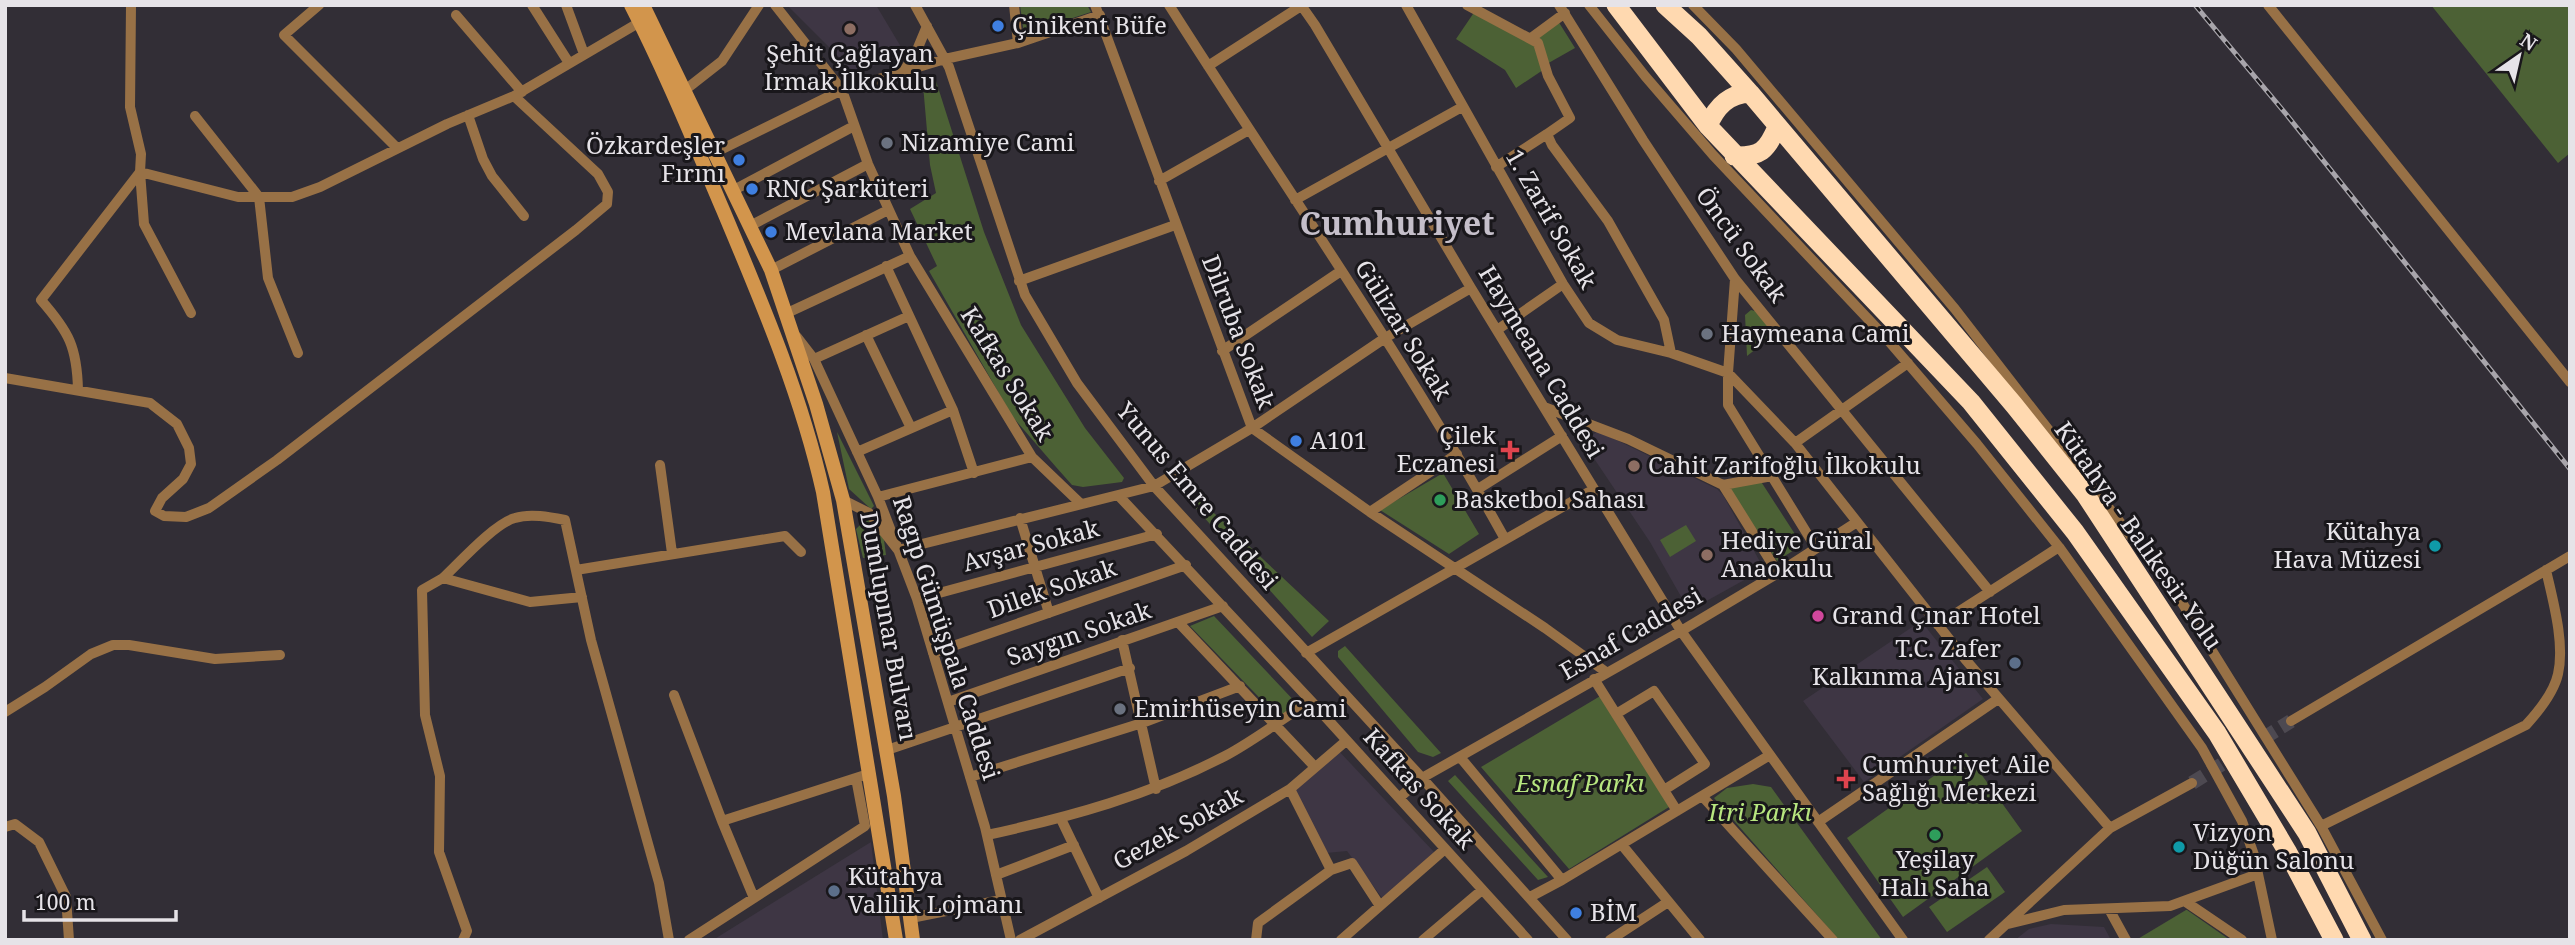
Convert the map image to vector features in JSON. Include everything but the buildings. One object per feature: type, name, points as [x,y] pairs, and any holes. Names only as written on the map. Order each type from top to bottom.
[{"type":"highway","name":"Kütahya - Balıkesir Yolu","points":[[1616,5],[1734,156],[1971,402],[2076,532],[2217,733],[2287,850],[2334,940]]},
{"type":"highway","name":"Kütahya - Balıkesir Yolu","points":[[1665,5],[1699,36],[1750,93],[2014,405],[2085,494],[2307,833],[2362,940]]},
{"type":"highway","points":[[1708,126],[1724,101],[1750,93]]},
{"type":"highway","points":[[1734,156],[1759,154],[1768,146],[1777,127]]},
{"type":"highway","points":[[2314,901],[2323,931],[2322,940]]},
{"type":"main road","points":[[631,5],[711,182],[783,325]]},
{"type":"main road","points":[[643,5],[771,270],[783,325]]},
{"type":"main road","name":"Dumlupınar Bulvarı","points":[[783,325],[816,404],[844,500],[887,750],[913,940]]},
{"type":"main road","name":"Dumlupınar Bulvarı","points":[[783,325],[823,492],[862,776],[896,940]]},
{"type":"street","points":[[131,5],[130,107],[141,154],[144,224],[191,313]]},
{"type":"street","points":[[319,5],[284,35],[397,148]]},
{"type":"street","points":[[532,5],[569,63]]},
{"type":"street","points":[[566,5],[584,54]]},
{"type":"street","points":[[685,90],[722,61],[759,5]]},
{"type":"street","name":"Kafkas Sokak","points":[[775,5],[842,90],[868,164],[910,257],[1032,457],[1080,503]]},
{"type":"street","name":"Yunus Emre Caddesi","points":[[915,5],[945,60],[1019,281],[1077,383],[1154,486],[1423,778],[1567,940]]},
{"type":"street","points":[[1014,5],[1018,43]]},
{"type":"street","name":"Gülizar Sokak","points":[[1169,5],[1385,338],[1506,539]]},
{"type":"street","name":"1. Zarif Sokak","points":[[1406,5],[1563,284],[1589,323],[1617,340],[1671,353],[1728,373]]},
{"type":"street","points":[[1468,5],[1538,43],[1548,76],[1569,114],[1566,122],[1496,167]]},
{"type":"street","points":[[1589,5],[1713,155],[1908,363],[2059,547],[2202,748],[2242,821],[2258,874],[2272,940]]},
{"type":"street","points":[[1693,5],[1736,49],[1955,309],[2181,601],[2320,826],[2382,940]]},
{"type":"street","points":[[2268,5],[2570,382]]},
{"type":"street","points":[[1208,66],[1301,6]]},
{"type":"street","name":"Haymeana Caddesi","points":[[1301,6],[1681,631],[1903,940]]},
{"type":"street","points":[[1531,37],[1562,9]]},
{"type":"street","name":"Öncü Sokak","points":[[1562,9],[1650,151],[1735,279],[1990,592]]},
{"type":"street","points":[[714,153],[842,90],[945,60],[1018,43],[1098,10]]},
{"type":"street","name":"Dilruba Sokak","points":[[1098,10],[1252,428],[1370,512],[1545,628],[1606,672]]},
{"type":"street","points":[[5,378],[149,403],[177,424],[189,448],[191,464],[183,479],[162,498],[155,511],[164,516],[186,517],[209,508],[277,460],[576,230],[607,204],[608,192],[598,174],[518,94],[456,15]]},
{"type":"street","points":[[140,172],[238,197],[292,197],[320,187],[397,148],[518,94],[640,22]]},
{"type":"street","points":[[904,71],[927,26]]},
{"type":"street","points":[[1295,200],[1462,107]]},
{"type":"street","points":[[468,115],[483,159],[492,176],[524,216]]},
{"type":"street","points":[[195,116],[259,197],[268,278],[298,353]]},
{"type":"street","points":[[732,191],[854,126]]},
{"type":"street","points":[[1159,181],[1250,131]]},
{"type":"street","points":[[1546,134],[1614,232],[1664,320],[1671,353]]},
{"type":"street","points":[[750,226],[868,164]]},
{"type":"street","points":[[78,390],[77,361],[62,324],[41,300],[140,172]]},
{"type":"street","points":[[771,270],[888,210]]},
{"type":"street","points":[[1019,281],[1175,225]]},
{"type":"street","points":[[783,325],[887,266],[910,257]]},
{"type":"street","points":[[887,266],[953,410],[974,473]]},
{"type":"street","points":[[1222,351],[1341,271]]},
{"type":"street","points":[[1735,279],[1728,405],[1816,548]]},
{"type":"street","points":[[1497,330],[1563,284]]},
{"type":"street","points":[[844,500],[869,513],[898,550],[1154,486],[1252,428],[1385,338],[1471,288]]},
{"type":"street","points":[[814,359],[909,316]]},
{"type":"street","name":"Ragıp Gümüşpala Caddesi","points":[[783,325],[814,359],[878,497],[917,599],[987,835],[1011,940]]},
{"type":"street","points":[[866,335],[911,428]]},
{"type":"street","points":[[1795,443],[1908,363]]},
{"type":"street","points":[[1728,373],[1795,443],[1998,699],[2110,828]]},
{"type":"street","points":[[1544,407],[1628,439],[1723,485],[1778,573]]},
{"type":"street","points":[[857,452],[953,410]]},
{"type":"street","points":[[1478,489],[1562,436]]},
{"type":"street","points":[[1370,512],[1457,454]]},
{"type":"street","points":[[878,497],[1032,457]]},
{"type":"street","points":[[660,465],[672,553]]},
{"type":"street","points":[[1723,485],[1772,476]]},
{"type":"street","points":[[1306,653],[1594,489]]},
{"type":"street","name":"Kafkas Sokak","points":[[1118,495],[1186,565],[1528,940]]},
{"type":"street","points":[[463,940],[467,932],[439,852],[440,776],[425,715],[422,590],[443,578],[493,532],[514,518],[545,516],[565,520],[620,746],[659,883],[669,940]]},
{"type":"street","points":[[1020,519],[1049,612]]},
{"type":"street","name":"Esnaf Caddesi","points":[[1399,798],[1423,778],[1594,678],[1681,631],[1857,522]]},
{"type":"street","name":"Avşar Sokak","points":[[917,599],[1157,534]]},
{"type":"street","points":[[576,570],[785,536],[801,552]]},
{"type":"street","points":[[1938,625],[2059,547]]},
{"type":"street","points":[[2291,720],[2570,556]]},
{"type":"street","name":"Dilek Sokak","points":[[933,653],[1186,565]]},
{"type":"street","points":[[2320,826],[2526,725],[2539,710],[2558,675],[2559,629],[2546,570]]},
{"type":"street","points":[[443,578],[530,602],[582,597]]},
{"type":"street","name":"Saygın Sokak","points":[[948,702],[1223,606]]},
{"type":"street","points":[[1178,622],[1315,767]]},
{"type":"street","points":[[1122,640],[1156,789]]},
{"type":"street","points":[[5,712],[91,654],[113,645],[129,645],[215,659],[280,655]]},
{"type":"street","points":[[887,750],[1130,668]]},
{"type":"street","points":[[1594,678],[1677,811]]},
{"type":"street","points":[[970,777],[1142,723],[1240,686]]},
{"type":"street","points":[[1616,714],[1654,691],[1705,764],[1664,790]]},
{"type":"street","points":[[674,695],[754,898]]},
{"type":"street","points":[[1818,822],[1998,699]]},
{"type":"street","points":[[987,835],[1061,819],[1156,789],[1228,755],[1311,701]]},
{"type":"street","name":"Gezek Sokak","points":[[1020,940],[1186,851],[1290,789],[1346,741]]},
{"type":"street","points":[[1530,897],[1770,755]]},
{"type":"street","points":[[1460,757],[1562,880]]},
{"type":"street","points":[[690,940],[865,826],[862,776],[722,821]]},
{"type":"street","points":[[1989,940],[2110,828],[2192,783]]},
{"type":"street","points":[[1290,789],[1331,870]]},
{"type":"street","points":[[1702,796],[1833,940]]},
{"type":"street","points":[[1061,819],[1099,898]]},
{"type":"street","points":[[5,827],[15,824],[39,842],[66,897],[69,940]]},
{"type":"street","points":[[996,875],[1074,845]]},
{"type":"street","points":[[1622,845],[1700,940]]},
{"type":"street","points":[[1341,940],[1445,849]]},
{"type":"street","points":[[1256,940],[1258,923],[1331,870],[1352,863],[1380,906]]},
{"type":"street","points":[[2007,923],[2064,910],[2170,906],[2258,874]]},
{"type":"street","points":[[1423,940],[1482,890]]},
{"type":"street","points":[[911,918],[1001,900]]},
{"type":"street","points":[[1610,940],[1668,902]]},
{"type":"street","points":[[2186,902],[2242,940]]},
{"type":"street","points":[[2109,909],[2126,940]]},
{"type":"shaded area","name":"Şehit Çağlayan Irmak İlkokulu","points":[[787,5],[876,5],[904,52],[856,74]]},
{"type":"shaded area","points":[[1598,431],[1717,489],[1723,495],[1764,569],[1701,604],[1683,600],[1650,542],[1583,442]]},
{"type":"shaded area","points":[[1921,621],[1983,699],[1864,782],[1803,701]]},
{"type":"shaded area","points":[[1335,747],[1434,852],[1383,899],[1347,851],[1326,853],[1291,784]]},
{"type":"shaded area","name":"Kütahya Valilik Lojmanı","points":[[871,842],[883,940],[713,940]]},
{"type":"shaded area","points":[[2051,924],[2104,927],[2111,940],[2015,940],[2029,929]]},
{"type":"green space","points":[[1020,5],[1087,5],[1091,12],[1024,34]]},
{"type":"green space","points":[[2431,5],[2570,5],[2570,153],[2558,163]]},
{"type":"green space","points":[[1475,11],[1535,43],[1543,70],[1516,88],[1505,70],[1456,39]]},
{"type":"green space","points":[[1558,21],[1575,48],[1545,65],[1536,37]]},
{"type":"green space","points":[[936,81],[984,232],[1021,325],[1085,428],[1124,478],[1122,482],[1083,487],[1072,485],[1012,416],[929,271],[937,266],[910,209],[936,193],[930,165],[923,85]]},
{"type":"green space","points":[[1751,310],[1755,311],[1775,334],[1747,356],[1745,315]]},
{"type":"green space","points":[[837,432],[874,506],[871,509],[849,489]]},
{"type":"green space","points":[[1443,473],[1479,534],[1449,554],[1380,510]]},
{"type":"green space","points":[[1760,480],[1802,545],[1777,561],[1728,487]]},
{"type":"green space","points":[[1186,486],[1329,621],[1312,637],[1182,493]]},
{"type":"green space","points":[[868,517],[884,540],[886,555],[863,558],[856,529]]},
{"type":"green space","points":[[1686,525],[1696,541],[1670,557],[1660,540]]},
{"type":"green space","points":[[1214,616],[1300,707],[1280,719],[1190,626]]},
{"type":"green space","points":[[1345,646],[1441,753],[1433,757],[1418,752],[1338,657],[1338,651]]},
{"type":"green space","name":"Esnaf Parkı","points":[[1602,695],[1669,807],[1569,869],[1481,767]]},
{"type":"green space","name":"Yeşilay Halı Saha","points":[[1966,753],[2022,831],[1903,917],[1847,838]]},
{"type":"green space","points":[[1455,775],[1548,877],[1538,880],[1448,781]]},
{"type":"green space","name":"Itri Parkı","points":[[1753,784],[1771,787],[1882,940],[1839,940],[1714,798],[1727,788]]},
{"type":"green space","name":"Yeşilay Halı Saha","points":[[1987,867],[2005,892],[1947,932],[1929,907]]},
{"type":"green space","points":[[2186,910],[2230,940],[2136,940]]},
{"type":"tunnel","points":[[2192,783],[2291,721]]},
{"type":"railway","points":[[2195,5],[2286,114],[2570,469]]},
{"type":"place","name":"Çinikent Büfe","points":[[998,26]]},
{"type":"place","name":"Şehit Çağlayan Irmak İlkokulu","points":[[850,29]]},
{"type":"place","name":"Nizamiye Cami","points":[[887,143]]},
{"type":"place","name":"Özkardeşler Fırını","points":[[739,160]]},
{"type":"place","name":"RNC Şarküteri","points":[[752,189]]},
{"type":"place","name":"Mevlana Market","points":[[771,232]]},
{"type":"place","name":"Haymeana Cami","points":[[1707,334]]},
{"type":"place","name":"A101","points":[[1296,441]]},
{"type":"place","name":"Çilek Eczanesi","points":[[1510,450]]},
{"type":"place","name":"Cahit Zarifoğlu İlkokulu","points":[[1634,466]]},
{"type":"place","name":"Basketbol Sahası","points":[[1440,500]]},
{"type":"place","name":"Kütahya Hava Müzesi","points":[[2435,546]]},
{"type":"place","name":"Hediye Güral Anaokulu","points":[[1707,555]]},
{"type":"place","name":"Grand Çınar Hotel","points":[[1818,616]]},
{"type":"place","name":"T.C. Zafer Kalkınma Ajansı","points":[[2015,663]]},
{"type":"place","name":"Emirhüseyin Cami","points":[[1120,709]]},
{"type":"place","name":"Cumhuriyet Aile Sağlığı Merkezi","points":[[1846,779]]},
{"type":"place","name":"Yeşilay Halı Saha","points":[[1935,835]]},
{"type":"place","name":"Vizyon Düğün Salonu","points":[[2179,847]]},
{"type":"place","name":"Kütahya Valilik Lojmanı","points":[[834,891]]},
{"type":"place","name":"BİM","points":[[1576,913]]},
{"type":"district","name":"Cumhuriyet","points":[[1397,224]]}]
